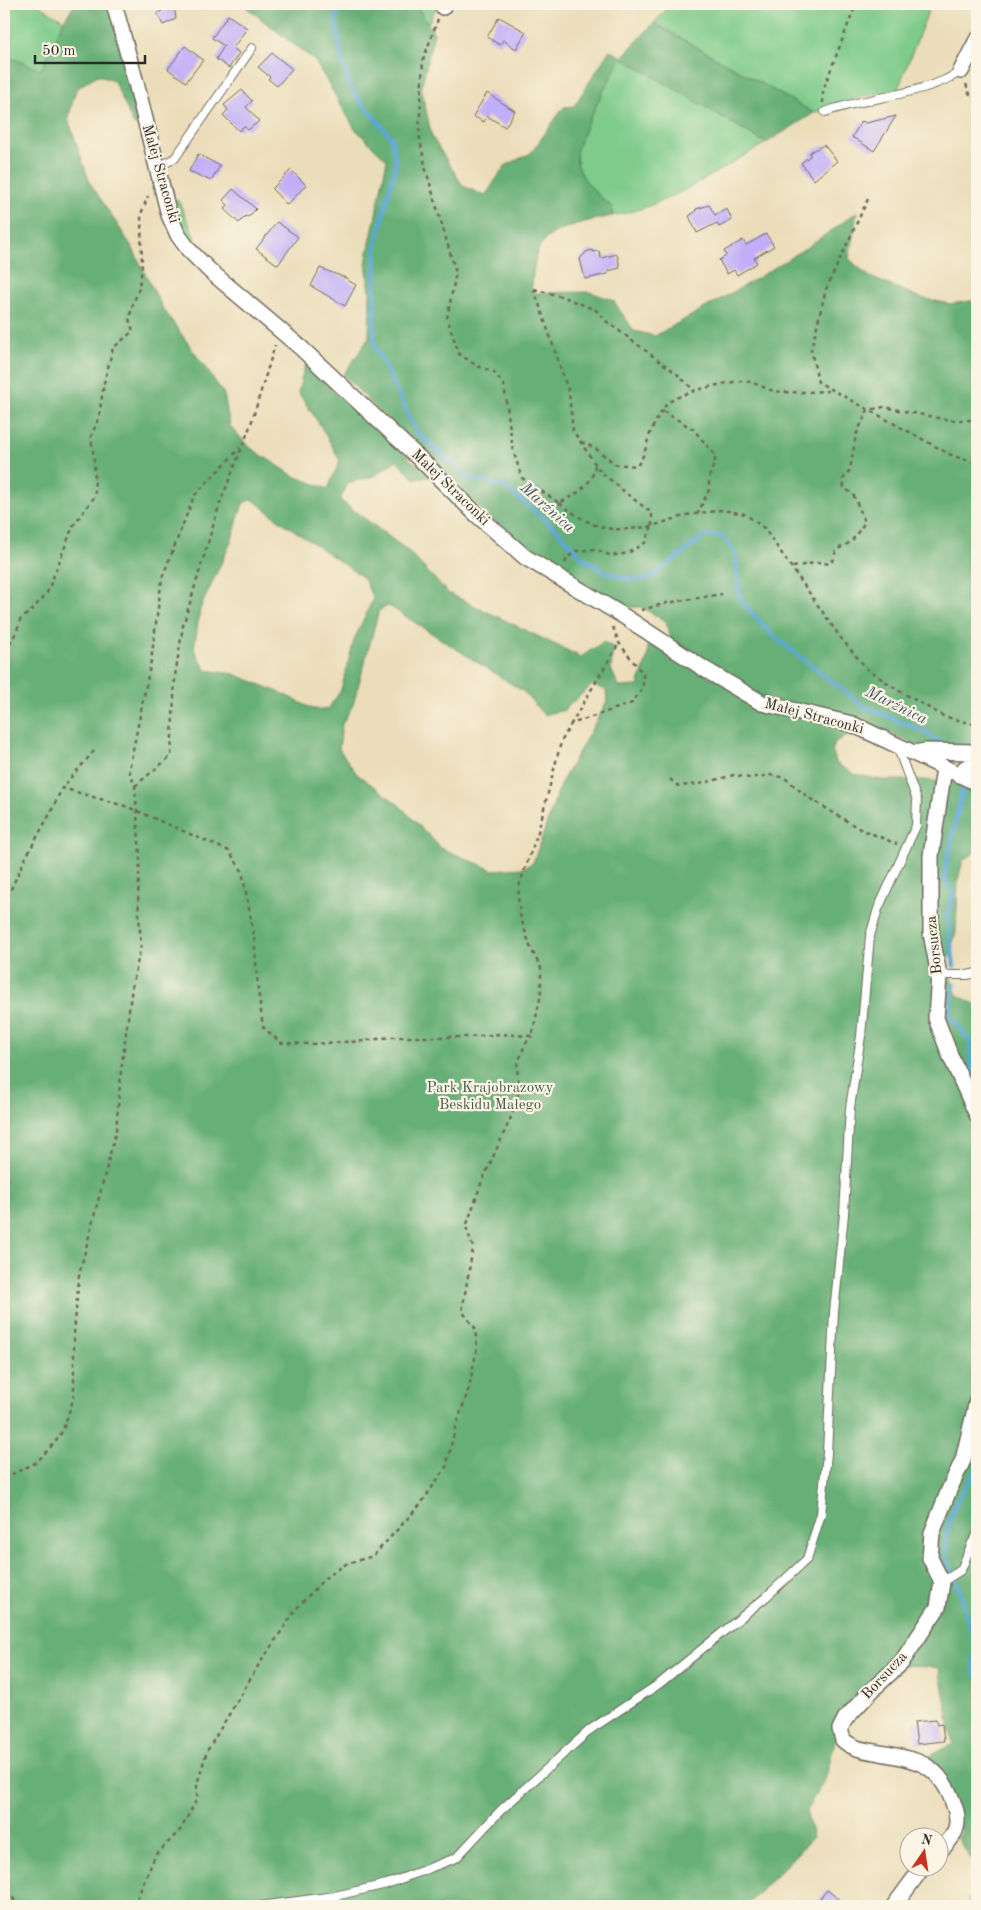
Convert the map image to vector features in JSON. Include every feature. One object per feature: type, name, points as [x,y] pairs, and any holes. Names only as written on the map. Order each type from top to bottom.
[{"type":"street","name":"Małej Straconki","points":[[114,4],[169,215],[178,235],[189,250],[210,270],[277,327],[421,460],[504,540],[525,557],[558,578],[618,613],[762,704],[852,724],[944,768],[967,768],[977,783]]},
{"type":"street","points":[[961,71],[977,40]]},
{"type":"street","points":[[915,753],[926,751],[977,752]]},
{"type":"street","name":"Borsucza","points":[[944,768],[932,856],[931,933],[939,975],[936,1018],[950,1055],[977,1115]]},
{"type":"street","points":[[946,1580],[930,1558],[932,1533],[948,1490],[963,1460],[977,1401]]},
{"type":"street","name":"Borsucza","points":[[946,1580],[938,1607],[901,1663],[845,1719],[840,1729],[843,1740],[856,1749],[912,1759],[922,1762],[935,1772],[951,1795],[957,1813],[958,1823],[954,1837],[948,1843]]},
{"type":"street","points":[[894,1906],[915,1878]]},
{"type":"lane","points":[[156,168],[175,158],[252,48]]},
{"type":"lane","points":[[825,112],[926,86],[961,71]]},
{"type":"lane","points":[[260,1906],[335,1896],[387,1884],[456,1858],[502,1810],[591,1728],[659,1684],[766,1597],[807,1560],[820,1514],[826,1462],[834,1312],[844,1214],[850,1108],[861,1036],[870,936],[878,909],[916,826],[917,800],[896,744]]},
{"type":"lane","points":[[939,975],[967,976],[977,973]]},
{"type":"lane","points":[[946,1580],[961,1570],[972,1542],[977,1536]]},
{"type":"path","points":[[825,112],[823,92],[856,4]]},
{"type":"path","points":[[444,5],[423,60],[419,134],[426,170],[456,273],[447,318],[459,354],[477,366],[494,372],[504,384],[513,450],[522,478],[585,521],[611,530],[652,526],[722,510],[745,514],[764,528],[840,637],[867,669],[896,689],[943,716],[977,725]]},
{"type":"path","points":[[961,71],[969,93],[977,99]]},
{"type":"path","points":[[4,649],[8,647],[20,620],[47,593],[73,526],[95,496],[94,458],[91,437],[99,417],[104,383],[113,348],[133,330],[129,319],[138,291],[142,270],[141,214],[150,192],[161,186]]},
{"type":"path","points":[[868,198],[826,289],[811,350],[818,382],[953,456],[977,462]]},
{"type":"path","points":[[558,578],[567,558],[576,551],[596,549],[612,556],[628,552],[645,543],[652,526],[652,513],[626,494],[600,471],[573,431],[569,393],[534,289],[563,297],[596,310],[606,322],[696,391]]},
{"type":"path","points":[[136,786],[171,756],[175,676],[183,626],[219,506],[240,448],[251,424],[277,340],[277,327]]},
{"type":"path","points":[[580,441],[595,448],[615,464],[637,466],[645,455],[650,433],[656,419],[668,402],[696,391],[743,381],[760,384],[775,391],[834,391]]},
{"type":"path","points":[[868,410],[884,407],[948,420],[977,420]]},
{"type":"path","points":[[662,410],[693,429],[714,454],[715,460],[709,478],[709,490],[698,514]]},
{"type":"path","points":[[792,567],[818,562],[829,564],[834,560],[836,550],[851,542],[865,522],[853,494],[844,488],[843,479],[850,470],[856,434],[868,410]]},
{"type":"path","points":[[4,1478],[37,1462],[56,1441],[63,1430],[74,1397],[74,1334],[78,1275],[116,1131],[120,1080],[132,987],[141,946],[138,898],[140,856],[136,786],[129,770],[151,661],[162,578],[194,496],[240,448]]},
{"type":"path","points":[[559,502],[577,494],[589,482],[594,472],[595,463]]},
{"type":"path","points":[[572,724],[632,703],[643,687],[643,674],[619,644],[613,626],[618,613],[722,594]]},
{"type":"path","points":[[134,1906],[155,1856],[181,1829],[197,1799],[198,1784],[207,1751],[258,1666],[291,1616],[325,1578],[346,1564],[373,1556],[420,1505],[446,1467],[455,1430],[469,1388],[477,1348],[475,1328],[462,1311],[472,1248],[466,1227],[482,1181],[512,1115],[519,1091],[517,1066],[525,1044],[532,1036],[541,994],[541,968],[531,949],[520,915],[518,898],[520,883],[538,832],[562,742],[619,644]]},
{"type":"path","points":[[4,904],[62,788],[94,751]]},
{"type":"path","points":[[670,779],[678,786],[706,783],[734,775],[749,778],[771,775],[785,778],[809,798],[860,829],[905,848]]},
{"type":"path","points":[[62,788],[137,811],[229,851],[242,871],[254,936],[263,1027],[281,1043],[310,1044],[363,1041],[391,1037],[500,1034],[532,1036]]},
{"type":"path","points":[[4,1884],[18,1906]]},
{"type":"green space","points":[[4,4],[36,4],[64,20],[41,71],[4,55]]},
{"type":"green space","name":"Park Krajobrazowy Beskidu Małego","points":[[75,4],[110,4],[140,122],[134,125],[114,81],[97,75],[76,89],[68,119],[90,183],[132,247],[162,307],[224,394],[230,426],[249,447],[294,476],[328,489],[340,460],[298,392],[305,365],[430,477],[414,479],[397,460],[374,476],[348,483],[340,500],[408,551],[448,593],[581,657],[603,642],[613,647],[611,669],[619,687],[638,686],[648,656],[648,638],[703,674],[847,727],[851,735],[836,741],[832,750],[837,764],[855,774],[881,780],[923,780],[967,784],[977,789],[977,851],[963,860],[958,880],[956,933],[946,965],[957,995],[977,1005],[977,1869],[958,1839],[962,1831],[924,1759],[953,1744],[939,1668],[904,1665],[837,1733],[826,1777],[806,1811],[813,1837],[746,1906],[4,1906],[4,55],[41,70],[64,20]],"holes":[[[252,499],[279,520],[364,578],[373,599],[354,640],[341,690],[328,709],[313,709],[281,693],[234,674],[206,670],[194,649],[200,609],[231,542],[243,503]],[[389,606],[524,692],[544,715],[564,710],[592,685],[606,690],[607,702],[561,783],[533,863],[522,868],[493,870],[441,848],[399,805],[357,774],[339,749],[342,724],[353,705],[379,610]]]},
{"type":"green space","points":[[242,4],[415,4],[434,33],[421,88],[432,137],[463,186],[485,196],[505,166],[531,153],[564,107],[574,106],[610,50],[622,57],[654,23],[814,113],[766,143],[621,57],[588,122],[576,155],[577,163],[584,178],[594,191],[612,207],[612,216],[561,230],[552,234],[544,241],[535,259],[531,293],[590,292],[613,300],[634,331],[655,336],[784,262],[857,212],[849,259],[870,277],[921,298],[950,304],[977,300],[977,748],[915,745],[869,723],[837,714],[772,702],[672,641],[665,621],[641,607],[618,607],[529,554],[424,456],[343,375],[369,338],[370,292],[366,263],[387,160],[355,129],[315,61]]},
{"type":"green space","points":[[415,4],[438,4],[428,24],[416,6]]},
{"type":"green space","points":[[671,4],[931,4],[898,89],[834,104],[814,113],[654,23]]},
{"type":"green space","points":[[621,57],[766,143],[711,176],[672,196],[633,211],[612,216],[612,207],[594,191],[584,178],[577,163],[576,155],[588,122]]},
{"type":"green space","points":[[178,200],[197,242],[191,244],[188,241],[170,202]]},
{"type":"green space","points":[[977,1891],[977,1906],[970,1906],[968,1900]]},
{"type":"building","points":[[161,4],[174,4],[176,19],[163,25],[157,13],[162,11]]},
{"type":"building","points":[[228,15],[247,28],[233,48],[239,53],[229,68],[216,59],[224,46],[212,38]]},
{"type":"building","points":[[499,17],[526,32],[516,49],[503,40],[500,45],[487,37]]},
{"type":"building","points":[[185,46],[203,60],[186,82],[168,69]]},
{"type":"building","points":[[272,53],[292,69],[277,86],[258,67]]},
{"type":"building","points":[[242,90],[252,101],[246,107],[259,121],[248,130],[244,126],[239,131],[223,115],[228,110],[224,105]]},
{"type":"building","points":[[487,93],[515,111],[505,127],[487,116],[484,122],[473,116]]},
{"type":"building","points":[[896,116],[874,151],[852,137],[862,121],[866,123]]},
{"type":"building","points":[[824,145],[837,161],[814,180],[801,163],[810,156],[810,152]]},
{"type":"building","points":[[198,154],[220,166],[211,181],[189,171]]},
{"type":"building","points":[[291,170],[306,185],[287,205],[272,189]]},
{"type":"building","points":[[233,189],[256,209],[239,223],[224,209],[228,205],[223,200]]},
{"type":"building","points":[[709,205],[715,215],[727,209],[732,220],[719,227],[717,223],[697,233],[689,216],[696,209]]},
{"type":"building","points":[[277,222],[298,237],[278,265],[256,249]]},
{"type":"building","points":[[766,234],[774,246],[754,258],[757,263],[737,275],[734,270],[727,274],[719,260],[726,256],[724,251],[743,240],[746,245]]},
{"type":"building","points":[[591,250],[594,252],[599,251],[601,258],[617,254],[620,268],[608,271],[608,274],[585,279],[580,259],[586,252]]},
{"type":"building","points":[[320,268],[348,279],[356,285],[345,306],[311,286]]},
{"type":"building","points":[[936,1720],[937,1725],[942,1724],[944,1741],[917,1744],[914,1722]]},
{"type":"building","points":[[827,1890],[848,1906],[814,1906]]},
{"type":"waterway","name":"Marźnica","points":[[341,4],[336,19],[341,59],[352,91],[391,137],[396,163],[376,245],[374,344],[416,431],[466,477],[505,487],[557,530],[582,557],[605,572],[631,580],[650,578],[705,536],[722,536],[735,553],[740,599],[772,635],[865,707],[923,731],[946,746]]},
{"type":"waterway","points":[[954,966],[947,916],[954,894],[944,876],[963,788],[968,780]]},
{"type":"waterway","points":[[954,984],[949,1014],[970,1042],[973,1084],[977,1090]]},
{"type":"waterway","points":[[977,1470],[958,1498],[947,1528],[945,1556],[956,1579],[975,1643],[975,1674],[977,1676]]}]
